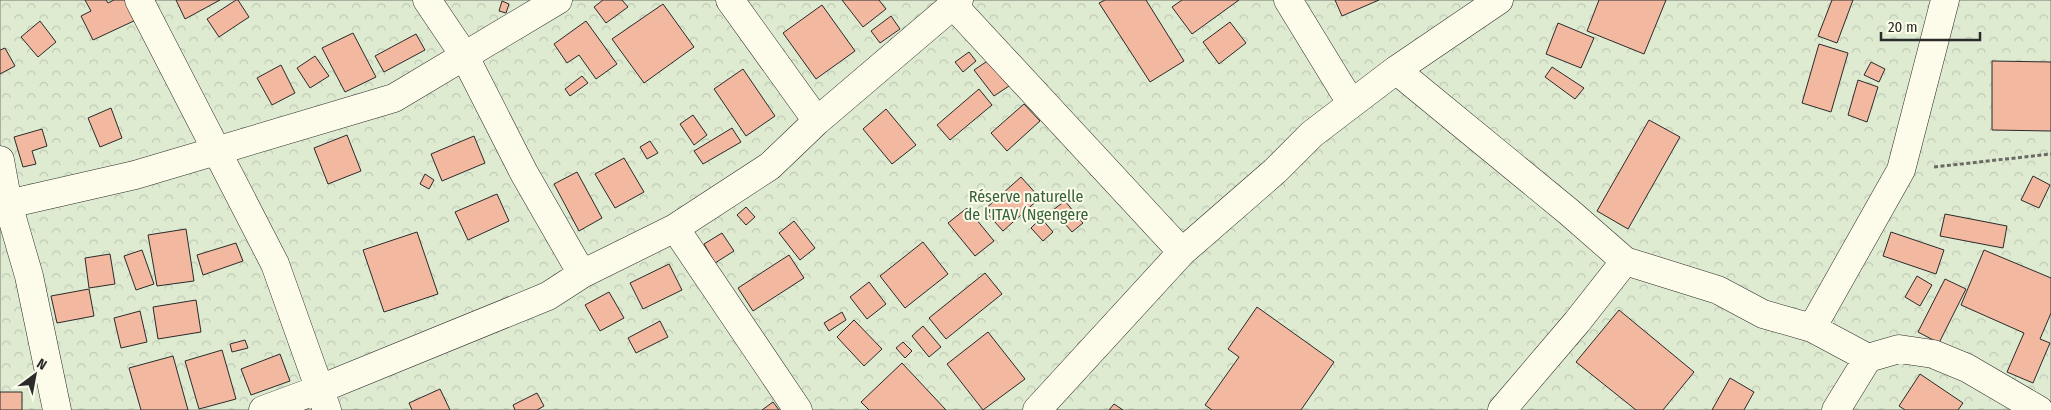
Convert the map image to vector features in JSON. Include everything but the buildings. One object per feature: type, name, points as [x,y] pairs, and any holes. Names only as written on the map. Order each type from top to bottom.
[{"type":"street","points":[[139,0],[275,264],[324,400]]},
{"type":"street","points":[[427,0],[464,55],[524,173],[582,274]]},
{"type":"street","points":[[8,204],[134,174],[394,98],[558,0]]},
{"type":"street","points":[[730,0],[817,121]]},
{"type":"street","points":[[1288,0],[1351,103]]},
{"type":"street","points":[[1037,410],[1182,252],[1275,171],[1312,134],[1396,70],[1500,0]]},
{"type":"street","points":[[1812,328],[1901,170],[1945,0]]},
{"type":"street","points":[[263,410],[324,400],[548,296],[582,274],[675,228],[770,166],[817,121],[956,3],[1182,252]]},
{"type":"street","points":[[1396,70],[1569,212],[1625,261],[1718,290],[1763,314],[1812,328],[1868,358]]},
{"type":"street","points":[[0,160],[8,204],[29,276],[57,410]]},
{"type":"street","points":[[675,228],[798,410]]},
{"type":"street","points":[[1502,410],[1577,322],[1625,261]]},
{"type":"street","points":[[1836,410],[1868,358],[1899,349],[1933,354],[1967,368],[2039,410]]},
{"type":"path","points":[[1901,170],[2051,154]]},
{"type":"green space","name":"Réserve naturelle de l'ITAV (Ngengere","points":[[0,0],[2051,0],[2051,410],[0,410]]}]
